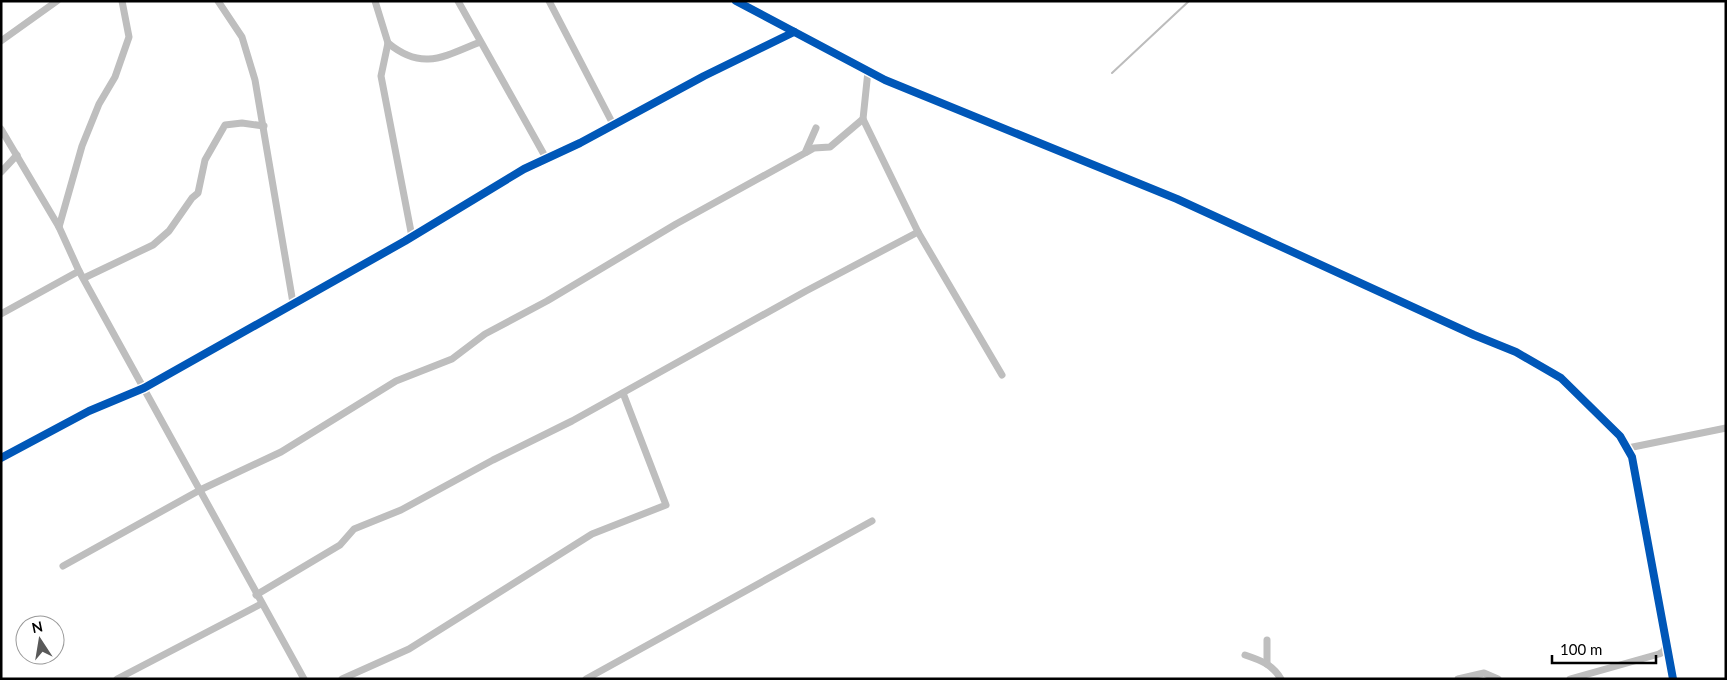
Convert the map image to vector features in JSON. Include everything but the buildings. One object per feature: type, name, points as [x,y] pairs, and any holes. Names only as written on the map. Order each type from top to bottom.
[{"type":"street","points":[[1,41],[56,1]]},
{"type":"street","points":[[59,227],[82,146],[99,104],[115,77],[129,37],[122,1]]},
{"type":"street","points":[[218,1],[242,37],[255,80],[293,303]]},
{"type":"street","points":[[375,1],[388,43],[381,76],[412,237]]},
{"type":"street","points":[[458,1],[546,158]]},
{"type":"street","points":[[549,1],[614,126]]},
{"type":"street","points":[[736,1],[868,71],[1177,199],[1474,335],[1516,352],[1561,378],[1620,436],[1632,457],[1673,679]]},
{"type":"street","points":[[1,458],[89,411],[144,388],[412,237],[546,158],[614,126],[704,76],[794,32]]},
{"type":"street","points":[[388,43],[402,55],[421,59],[452,54],[480,42]]},
{"type":"street","points":[[868,71],[862,119],[918,232],[1002,375]]},
{"type":"street","points":[[63,566],[200,490],[281,452],[396,381],[452,359],[485,334],[547,301],[676,224],[814,148],[830,147],[862,119]]},
{"type":"street","points":[[1,314],[81,274],[153,245],[169,231],[198,192],[205,160],[225,125],[242,123],[264,126]]},
{"type":"street","points":[[806,153],[816,128]]},
{"type":"street","points":[[1,129],[59,227],[81,274],[256,595],[304,679]]},
{"type":"street","points":[[1,172],[17,155]]},
{"type":"street","points":[[256,595],[340,545],[354,529],[401,510],[493,460],[572,421],[806,290],[918,232]]},
{"type":"street","points":[[342,679],[410,649],[592,534],[666,505],[623,393]]},
{"type":"street","points":[[1628,448],[1726,428]]},
{"type":"street","points":[[586,679],[872,522]]},
{"type":"street","points":[[116,679],[261,604]]},
{"type":"street","points":[[1267,640],[1268,664]]},
{"type":"street","points":[[1570,679],[1659,654],[1663,652],[1667,644]]},
{"type":"street","points":[[1244,655],[1268,664],[1275,669],[1281,679]]},
{"type":"street","points":[[1458,679],[1484,673],[1498,679]]},
{"type":"waterway","points":[[1112,73],[1189,1]]},
{"type":"cycle path","points":[[736,1],[885,80],[1177,199],[1474,335],[1516,352],[1561,378],[1620,436],[1632,457],[1673,679]]},
{"type":"cycle path","points":[[1,458],[89,411],[144,388],[405,241],[524,169],[580,143],[704,76],[794,32]]}]
